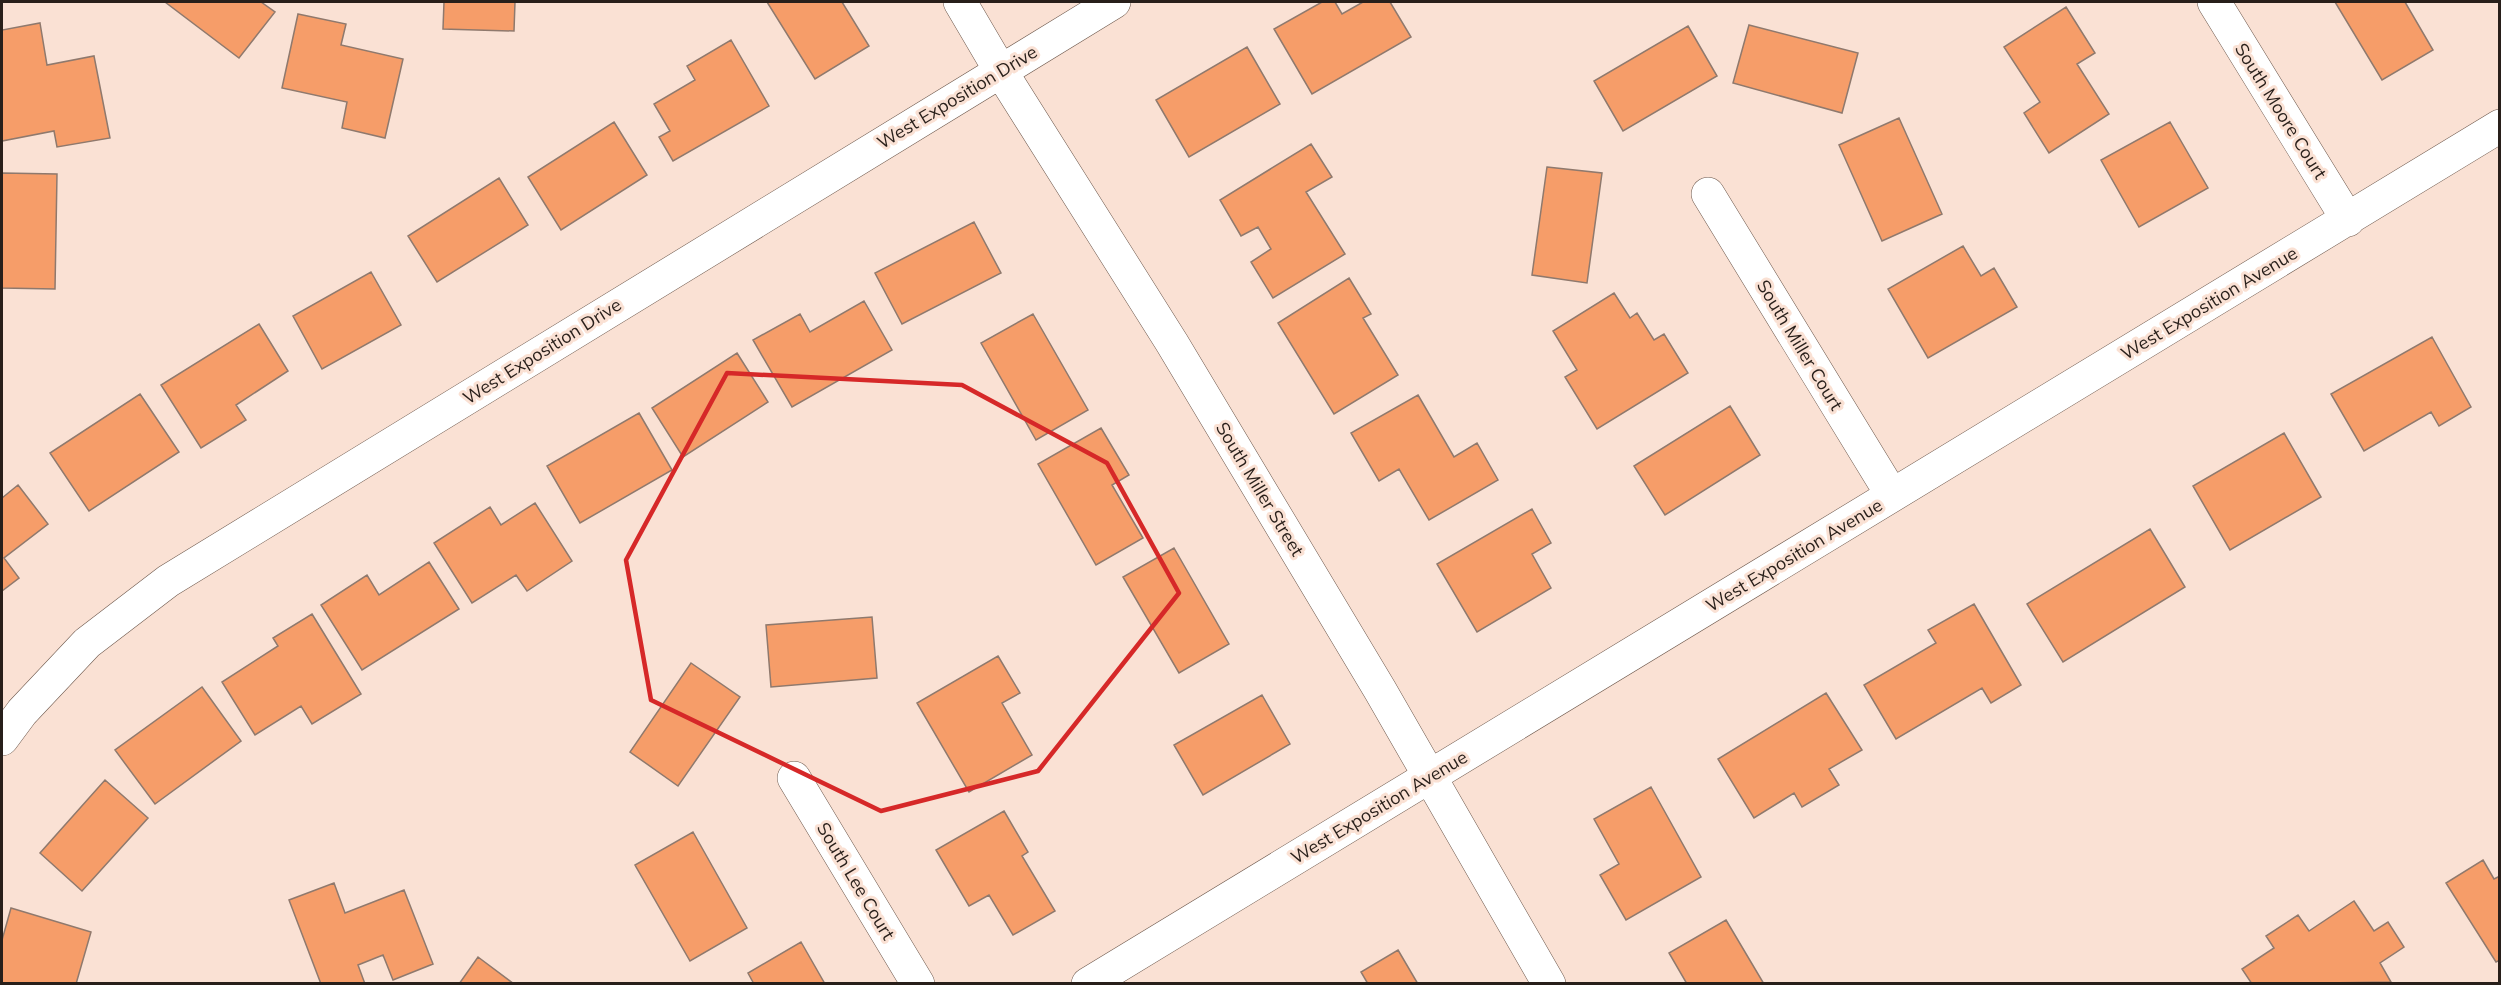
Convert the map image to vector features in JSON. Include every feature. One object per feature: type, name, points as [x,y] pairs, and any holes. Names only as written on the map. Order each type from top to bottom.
[{"type":"street","name":"South Miller Street","points":[[960,2],[1000,70],[1172,343],[1430,776],[1549,984]]},
{"type":"street","name":"West Exposition Drive","points":[[2,739],[22,712],[87,644],[168,581],[1114,2]]},
{"type":"street","name":"South Moore Court","points":[[2214,2],[2348,220]]},
{"type":"street","name":"West Exposition Avenue","points":[[1088,984],[2348,220],[2499,126]]},
{"type":"street","name":"South Miller Court","points":[[1708,194],[1892,495]]},
{"type":"street","name":"South Lee Court","points":[[794,778],[918,984]]},
{"type":"highlighted area","points":[[727,373],[962,385],[1107,463],[1179,593],[1038,771],[881,811],[651,700],[626,560]]},
{"type":"building","points":[[165,2],[261,2],[275,12],[239,58]]},
{"type":"building","points":[[444,2],[515,2],[514,31],[443,29]]},
{"type":"building","points":[[767,2],[842,2],[869,46],[815,79]]},
{"type":"building","points":[[1322,2],[1335,2],[1342,14],[1363,2],[1390,2],[1411,37],[1312,94],[1274,29]]},
{"type":"building","points":[[2335,2],[2405,2],[2433,50],[2382,80]]},
{"type":"building","points":[[2066,7],[2095,53],[2077,64],[2109,114],[2049,153],[2024,113],[2040,102],[2004,47]]},
{"type":"building","points":[[298,14],[346,24],[341,45],[403,59],[385,138],[342,128],[347,102],[282,88]]},
{"type":"building","points":[[40,23],[47,65],[94,56],[110,138],[57,147],[54,131],[2,141],[2,30]]},
{"type":"building","points":[[1749,25],[1858,53],[1842,113],[1733,83]]},
{"type":"building","points":[[1688,26],[1717,76],[1623,131],[1594,81]]},
{"type":"building","points":[[731,40],[769,106],[673,161],[659,137],[670,131],[654,104],[695,80],[687,66]]},
{"type":"building","points":[[1247,47],[1280,104],[1189,157],[1156,100]]},
{"type":"building","points":[[1899,118],[1942,214],[1882,241],[1839,145]]},
{"type":"building","points":[[614,122],[647,175],[561,230],[528,177]]},
{"type":"building","points":[[2170,122],[2208,188],[2139,227],[2101,160]]},
{"type":"building","points":[[1311,144],[1332,177],[1306,192],[1345,254],[1273,298],[1251,262],[1271,249],[1258,227],[1241,236],[1220,200]]},
{"type":"building","points":[[1547,167],[1602,173],[1587,283],[1532,275]]},
{"type":"building","points":[[2,173],[57,174],[55,289],[2,288]]},
{"type":"building","points":[[499,178],[528,225],[437,282],[408,236]]},
{"type":"building","points":[[974,222],[1001,273],[902,324],[875,273]]},
{"type":"building","points":[[1963,246],[1981,276],[1994,268],[2017,307],[1928,358],[1888,289]]},
{"type":"building","points":[[371,272],[401,325],[322,369],[293,316]]},
{"type":"building","points":[[1349,278],[1371,314],[1363,318],[1398,375],[1334,414],[1278,323]]},
{"type":"building","points":[[1614,293],[1630,318],[1637,313],[1654,340],[1664,334],[1688,373],[1597,429],[1565,377],[1577,370],[1553,331]]},
{"type":"building","points":[[864,301],[892,350],[792,407],[753,340],[800,314],[810,332]]},
{"type":"building","points":[[1033,314],[1088,410],[1036,440],[981,343]]},
{"type":"building","points":[[259,324],[288,371],[236,405],[246,420],[201,448],[161,385]]},
{"type":"building","points":[[2432,337],[2471,407],[2439,426],[2431,412],[2364,451],[2331,394]]},
{"type":"building","points":[[737,353],[768,402],[683,457],[652,408]]},
{"type":"building","points":[[140,394],[179,452],[89,511],[50,453]]},
{"type":"building","points":[[1418,395],[1454,457],[1477,443],[1498,480],[1429,520],[1399,469],[1379,481],[1351,433]]},
{"type":"building","points":[[1730,406],[1760,455],[1665,515],[1634,466]]},
{"type":"building","points":[[639,413],[672,470],[580,523],[547,466]]},
{"type":"building","points":[[1101,428],[1129,475],[1112,485],[1143,538],[1096,565],[1038,464]]},
{"type":"building","points":[[2284,433],[2321,497],[2230,550],[2193,486]]},
{"type":"building","points":[[18,485],[48,524],[4,558],[19,578],[2,591],[2,498]]},
{"type":"building","points":[[535,503],[572,561],[527,591],[516,575],[472,603],[434,543],[490,507],[501,525]]},
{"type":"building","points":[[1532,509],[1551,543],[1532,554],[1551,588],[1477,632],[1437,564]]},
{"type":"building","points":[[2150,529],[2185,587],[2063,662],[2027,604]]},
{"type":"building","points":[[1174,548],[1229,644],[1179,673],[1123,577]]},
{"type":"building","points":[[429,562],[459,609],[362,670],[321,605],[367,575],[379,595]]},
{"type":"building","points":[[1974,604],[2021,685],[1991,703],[1982,688],[1896,739],[1864,685],[1936,643],[1928,630]]},
{"type":"building","points":[[312,614],[361,694],[312,724],[301,706],[255,735],[222,682],[278,646],[273,638]]},
{"type":"building","points":[[872,617],[877,678],[771,687],[766,625]]},
{"type":"building","points":[[998,656],[1020,693],[1002,703],[1032,755],[969,792],[917,703]]},
{"type":"building","points":[[691,663],[740,697],[678,786],[630,752]]},
{"type":"building","points":[[202,687],[241,741],[155,804],[115,750]]},
{"type":"building","points":[[1826,693],[1862,750],[1829,769],[1839,785],[1802,807],[1794,793],[1754,818],[1718,759]]},
{"type":"building","points":[[1262,695],[1290,744],[1203,795],[1174,745]]},
{"type":"building","points":[[105,780],[148,818],[82,891],[40,853]]},
{"type":"building","points":[[1651,787],[1701,877],[1626,920],[1600,875],[1619,864],[1594,819]]},
{"type":"building","points":[[1004,811],[1028,852],[1022,856],[1055,911],[1013,935],[989,895],[969,906],[936,850]]},
{"type":"building","points":[[693,832],[747,928],[690,961],[635,865]]},
{"type":"building","points":[[2483,860],[2494,879],[2500,876],[2500,960],[2496,962],[2446,883]]},
{"type":"building","points":[[334,883],[345,913],[404,890],[433,964],[393,980],[383,955],[358,965],[365,984],[321,984],[289,900]]},
{"type":"building","points":[[2354,901],[2374,931],[2388,922],[2404,947],[2380,963],[2391,982],[2252,984],[2242,969],[2274,948],[2266,936],[2298,915],[2309,931]]},
{"type":"building","points":[[11,908],[91,932],[76,984],[2,984],[2,940]]},
{"type":"building","points":[[1726,920],[1764,984],[1687,984],[1669,953]]},
{"type":"building","points":[[801,942],[825,984],[754,984],[748,973]]},
{"type":"building","points":[[1398,950],[1418,984],[1368,984],[1361,972]]},
{"type":"building","points":[[478,957],[514,984],[459,984]]}]
